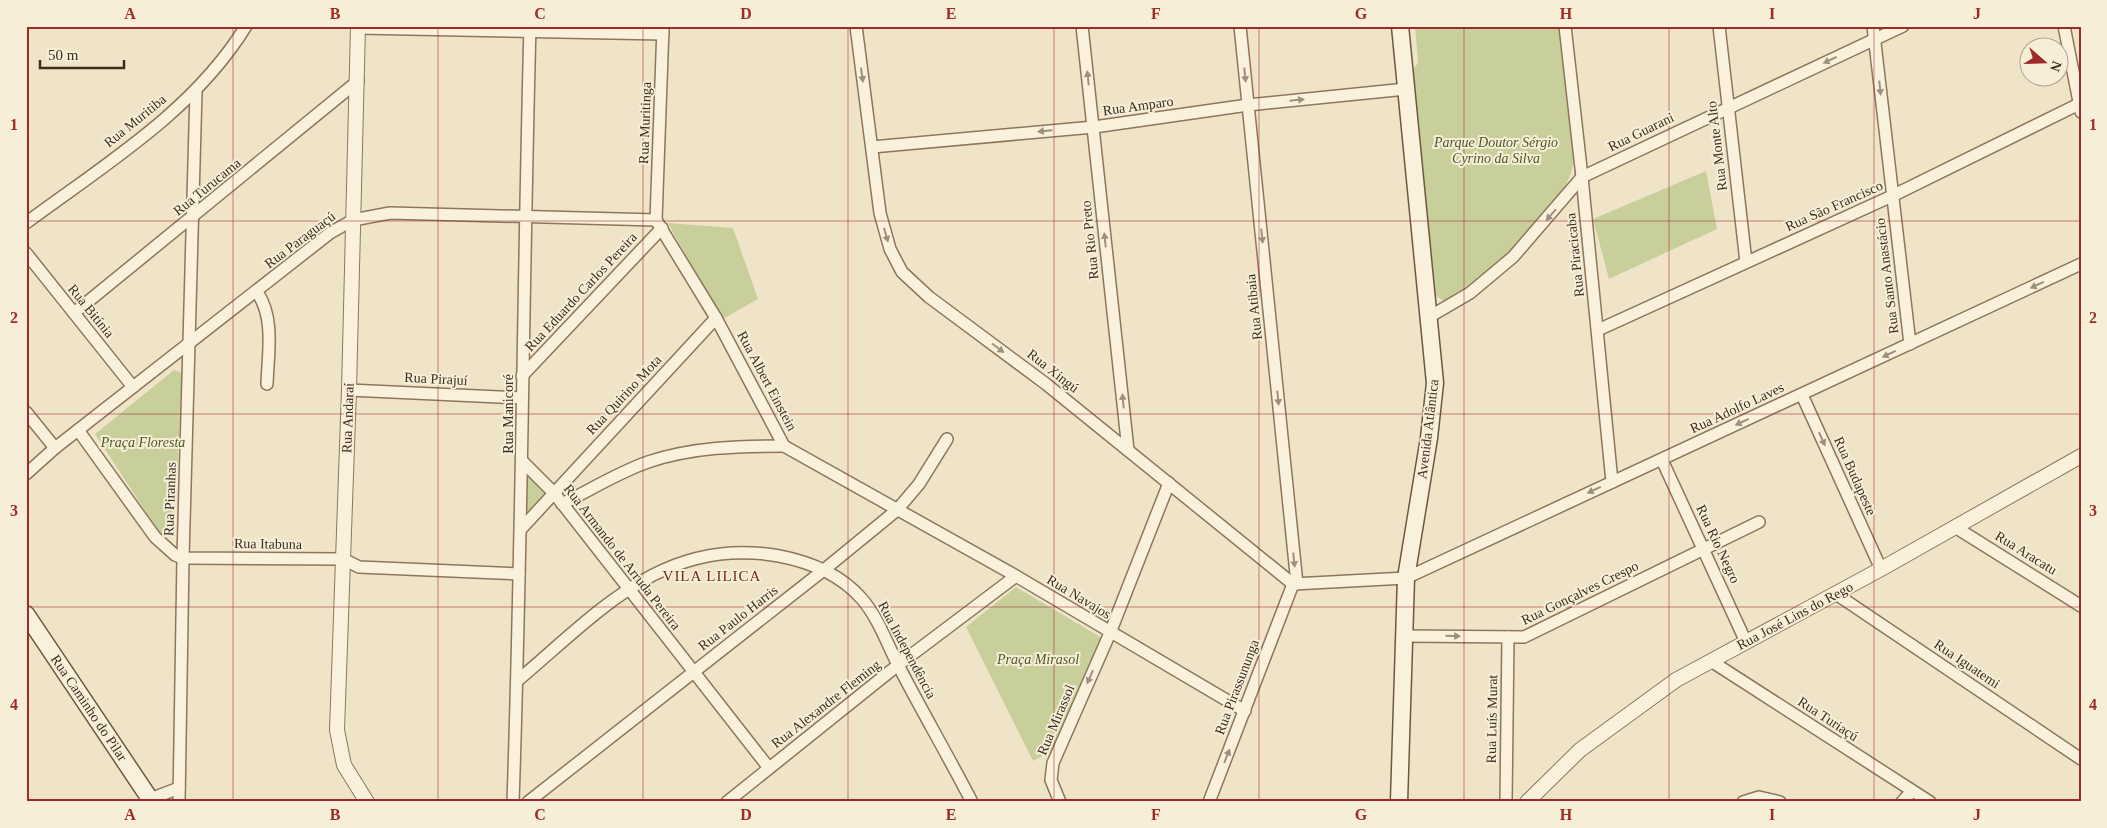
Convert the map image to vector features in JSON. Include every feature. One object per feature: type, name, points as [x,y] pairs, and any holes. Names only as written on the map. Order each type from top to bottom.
[{"type":"main road","name":"Avenida Atlântica","points":[[1399,802],[1406,578],[1434,403],[1434,359],[1400,26]]},
{"type":"main road","name":"Rua Caminho do Pilar","points":[[26,614],[151,800]]},
{"type":"street","name":"Rua Muritiba","points":[[26,223],[154,126],[196,91],[246,26]]},
{"type":"street","name":"Rua Xingú","points":[[856,26],[882,220],[890,249],[902,272],[929,297],[1046,384],[1295,584]]},
{"type":"street","name":"Rua Rio Preto","points":[[1082,26],[1128,450]]},
{"type":"street","name":"Rua Atibaia","points":[[1240,26],[1295,584]]},
{"type":"street","name":"Rua Piracicaba","points":[[1565,26],[1598,330],[1612,482]]},
{"type":"street","name":"Rua Monte Alto","points":[[1719,26],[1746,262]]},
{"type":"street","name":"Rua Santo Anastácio","points":[[1873,26],[1910,344]]},
{"type":"street","name":"Rua Guarani","points":[[1429,317],[1470,293],[1513,257],[1582,177],[1903,26]]},
{"type":"street","points":[[2064,26],[2080,108]]},
{"type":"street","points":[[358,27],[663,30]]},
{"type":"street","name":"Rua Andaraí","points":[[358,27],[349,390],[337,730],[344,765],[366,802]]},
{"type":"street","name":"Rua Manicoré","points":[[513,802],[518,574],[523,462],[522,376],[530,28]]},
{"type":"street","name":"Rua Muritinga","points":[[659,224],[663,30]]},
{"type":"street","name":"Rua Turucama","points":[[74,313],[358,82]]},
{"type":"street","name":"Rua Amparo","points":[[872,147],[1094,127],[1248,105],[1406,89]]},
{"type":"street","name":"Rua Piranhas","points":[[179,802],[183,558],[196,91]]},
{"type":"street","name":"Rua São Francisco","points":[[1598,330],[2080,108]]},
{"type":"street","name":"Rua Paraguaçú","points":[[26,474],[55,448],[190,345],[330,233],[354,220],[390,213],[659,224]]},
{"type":"street","name":"Rua Albert Einstein","points":[[659,224],[716,318],[784,446],[897,510]]},
{"type":"street","name":"Rua Eduardo Carlos Pereira","points":[[522,376],[659,224]]},
{"type":"street","name":"Rua Bitínia","points":[[26,253],[134,386]]},
{"type":"street","name":"Rua Adolfo Laves","points":[[1406,578],[2081,264]]},
{"type":"street","points":[[257,292],[265,303],[268,318],[267,384]]},
{"type":"street","name":"Rua Quirino Mota","points":[[521,529],[716,318]]},
{"type":"street","name":"Rua Pirajuí","points":[[349,390],[522,398]]},
{"type":"street","name":"Rua Budapeste","points":[[1802,395],[1881,570]]},
{"type":"street","points":[[26,412],[55,448]]},
{"type":"street","points":[[78,430],[155,537],[183,558]]},
{"type":"street","name":"Rua Paulo Harris","points":[[528,802],[825,570],[897,510],[919,484],[946,439]]},
{"type":"street","points":[[562,504],[648,462],[692,452],[733,446],[784,446]]},
{"type":"street","name":"Rua José Lins do Rego","points":[[1527,802],[1580,750],[1676,680],[1881,570],[1954,526],[2081,456]]},
{"type":"street","name":"Rua Rio Negro","points":[[1662,460],[1746,642]]},
{"type":"street","name":"Rua Armando de Arruda Pereira","points":[[523,462],[554,493],[629,587],[692,673],[769,768]]},
{"type":"street","name":"Rua Mirassol","points":[[1060,802],[1051,780],[1053,763],[1110,633],[1169,484]]},
{"type":"street","name":"Rua Navajos","points":[[897,510],[1016,576],[1245,711]]},
{"type":"street","name":"Rua Gonçalves Crespo","points":[[1404,636],[1524,637],[1759,522]]},
{"type":"street","name":"Rua Aracatu","points":[[1954,526],[2081,606]]},
{"type":"street","name":"Rua Independência","points":[[517,681],[629,587],[669,566],[725,552],[763,553],[802,561],[825,570],[852,589],[868,607],[972,802]]},
{"type":"street","name":"Rua Itabuna","points":[[183,558],[343,560],[360,567],[518,574]]},
{"type":"street","name":"Rua Alexandre Fleming","points":[[727,802],[898,666],[1016,576]]},
{"type":"street","points":[[1295,584],[1406,578]]},
{"type":"street","name":"Rua Pirassununga","points":[[1209,802],[1295,584]]},
{"type":"street","name":"Rua Iguatemi","points":[[1836,594],[2081,759]]},
{"type":"street","name":"Rua Luís Murat","points":[[1506,802],[1508,637]]},
{"type":"street","name":"Rua Turiaçú","points":[[1711,661],[1930,802]]},
{"type":"street","points":[[151,800],[179,788]]},
{"type":"street","points":[[1902,802],[1912,791]]},
{"type":"street","points":[[1743,802],[1759,797],[1780,802]]},
{"type":"green space","name":"Parque Doutor Sérgio Cyrino da Silva","points":[[1415,26],[1559,26],[1574,160],[1564,189],[1543,216],[1490,269],[1472,284],[1444,301],[1434,295],[1412,71],[1418,63]]},
{"type":"green space","points":[[1706,171],[1717,229],[1609,279],[1593,219]]},
{"type":"green space","points":[[668,223],[733,228],[758,299],[721,320]]},
{"type":"green space","name":"Praça Floresta","points":[[174,370],[182,373],[174,537],[161,535],[95,434]]},
{"type":"green space","points":[[525,469],[549,493],[525,521]]},
{"type":"green space","name":"Praça Mirasol","points":[[1016,587],[1102,638],[1052,751],[1033,761],[966,627]]},
{"type":"district","name":"VILA LILICA","points":[[712,576]]}]
